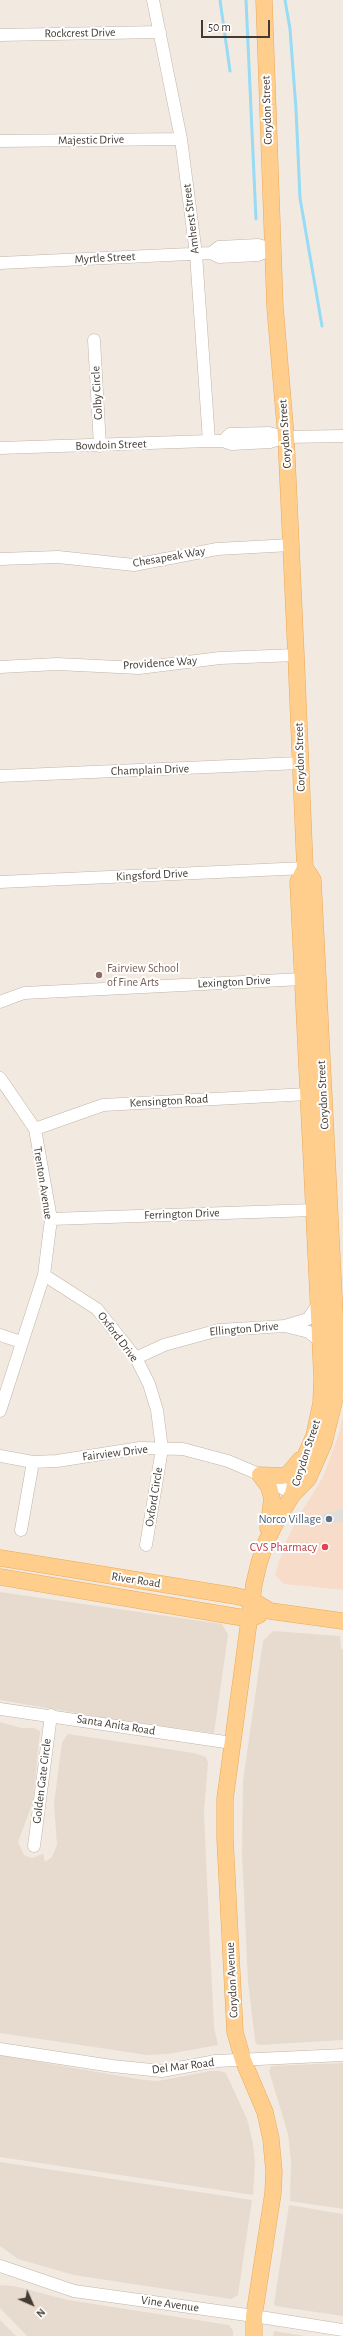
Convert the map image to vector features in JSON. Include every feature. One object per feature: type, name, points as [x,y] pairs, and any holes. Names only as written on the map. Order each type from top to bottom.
[{"type":"main road","name":"Corydon Street","points":[[264,0],[272,249],[275,307],[286,437],[305,868],[298,882],[312,1210],[318,1269],[320,1341],[321,1403],[314,1436],[297,1475],[293,1494]]},
{"type":"main road","name":"Corydon Street","points":[[250,1619],[259,1563],[266,1542],[293,1494],[308,1479],[324,1443],[335,1398],[339,1324],[313,880],[305,868]]},
{"type":"main road","points":[[260,1475],[282,1476],[288,1474],[299,1461],[314,1436]]},
{"type":"main road","points":[[260,1475],[269,1487],[272,1499],[266,1542]]},
{"type":"main road","name":"River Road","points":[[0,1558],[252,1600],[270,1610],[343,1621]]},
{"type":"main road","name":"River Road","points":[[0,1577],[250,1619]]},
{"type":"main road","points":[[250,1619],[270,1610]]},
{"type":"main road","name":"Corydon Avenue","points":[[250,1619],[225,1799],[225,1840],[232,2007],[235,2032],[243,2060],[265,2112],[271,2139],[274,2172],[273,2193],[254,2316],[254,2336]]},
{"type":"street","name":"Amherst Street","points":[[153,0],[181,139],[196,254],[209,441]]},
{"type":"street","name":"Rockcrest Drive","points":[[0,35],[160,32]]},
{"type":"street","name":"Majestic Drive","points":[[0,141],[181,139]]},
{"type":"street","name":"Myrtle Street","points":[[0,263],[211,253],[218,246],[258,245],[272,249]]},
{"type":"street","name":"Colby Circle","points":[[94,340],[100,446]]},
{"type":"street","name":"Bowdoin Street","points":[[0,448],[223,441],[230,434],[269,433],[286,437],[343,436]]},
{"type":"street","name":"Chesapeak Way","points":[[0,559],[58,557],[134,565],[217,549],[291,545]]},
{"type":"street","name":"Providence Way","points":[[0,667],[57,664],[139,668],[220,658],[296,655]]},
{"type":"street","name":"Champlain Drive","points":[[0,776],[300,763]]},
{"type":"street","name":"Kingsford Drive","points":[[0,882],[305,868]]},
{"type":"street","name":"Lexington Drive","points":[[0,1002],[24,993],[303,979]]},
{"type":"street","name":"Trenton Avenue","points":[[0,1078],[35,1129],[51,1219],[44,1275],[21,1342],[0,1411]]},
{"type":"street","name":"Kensington Road","points":[[35,1129],[103,1105],[308,1094]]},
{"type":"street","name":"Ferrington Drive","points":[[51,1219],[312,1210]]},
{"type":"street","name":"Corydon Street","points":[[318,1269],[323,1276],[325,1311],[339,1324]]},
{"type":"street","name":"Oxford Drive","points":[[44,1275],[97,1309],[136,1358],[149,1384],[157,1410],[162,1449]]},
{"type":"street","name":"Ellington Drive","points":[[136,1358],[164,1345],[193,1335],[219,1330],[285,1326],[308,1318],[318,1304]]},
{"type":"street","points":[[320,1341],[323,1333],[339,1324]]},
{"type":"street","name":"Ellington Drive","points":[[285,1326],[314,1334],[320,1341]]},
{"type":"street","points":[[0,1335],[21,1342]]},
{"type":"street","name":"Fairview Drive","points":[[0,1456],[33,1462],[56,1462],[140,1448],[183,1449],[203,1453],[228,1461],[260,1475],[293,1494]]},
{"type":"street","name":"Oxford Circle","points":[[146,1545],[162,1449]]},
{"type":"street","points":[[21,1530],[33,1462]]},
{"type":"street","name":"Santa Anita Road","points":[[0,1709],[51,1715],[232,1743]]},
{"type":"street","name":"Golden Gate Circle","points":[[34,1846],[51,1715]]},
{"type":"street","name":"Del Mar Road","points":[[0,2049],[145,2070],[162,2071],[216,2061],[343,2056]]},
{"type":"street","name":"Vine Avenue","points":[[0,2266],[74,2291],[343,2330]]},
{"type":"shaded area","name":"Norco Village","points":[[343,1416],[343,1590],[284,1584],[275,1575],[284,1546],[297,1519],[323,1477],[339,1433]]},
{"type":"shaded area","name":"Norco Village","points":[[343,1509],[343,1522],[316,1524],[316,1516]]},
{"type":"shaded area","points":[[0,1592],[222,1624],[228,1635],[214,1733],[117,1720],[0,1700]]},
{"type":"shaded area","points":[[273,1631],[340,1636],[341,1649],[343,1649],[343,2040],[260,2045],[256,2044],[255,2040],[248,1982],[242,1854],[243,1781],[263,1641]]},
{"type":"shaded area","points":[[0,1722],[21,1728],[34,1728],[40,1731],[33,1802],[18,1842],[24,1855],[32,1858],[43,1854],[45,1862],[52,1857],[57,1845],[54,1804],[62,1742],[68,1734],[194,1753],[206,1757],[208,1763],[204,1812],[214,2027],[218,2045],[168,2054],[147,2055],[0,2033]]},
{"type":"shaded area","points":[[0,2055],[144,2080],[158,2081],[210,2071],[220,2071],[226,2073],[247,2119],[253,2143],[255,2164],[253,2195],[0,2157]]},
{"type":"shaded area","points":[[343,2063],[343,2209],[290,2201],[291,2161],[288,2134],[269,2071],[271,2066]]},
{"type":"shaded area","points":[[0,2162],[252,2200],[238,2295],[231,2299],[74,2275],[18,2259],[0,2246]]},
{"type":"shaded area","points":[[289,2205],[343,2214],[343,2316],[275,2306],[274,2304]]},
{"type":"shaded area","points":[[0,2285],[14,2286],[68,2300],[229,2325],[233,2331],[233,2336],[27,2336],[0,2308]]},
{"type":"shaded area","points":[[0,2320],[16,2336],[0,2336]]},
{"type":"shaded area","points":[[274,2331],[305,2336],[273,2336]]},
{"type":"waterway","points":[[220,0],[230,71]]},
{"type":"waterway","points":[[246,0],[256,219]]},
{"type":"waterway","points":[[285,0],[290,29],[296,109],[300,198],[322,326]]},
{"type":"place","name":"Fairview School of Fine Arts","points":[[99,975]]},
{"type":"place","name":"Norco Village","points":[[329,1519]]},
{"type":"place","name":"CVS Pharmacy","points":[[325,1547]]}]
